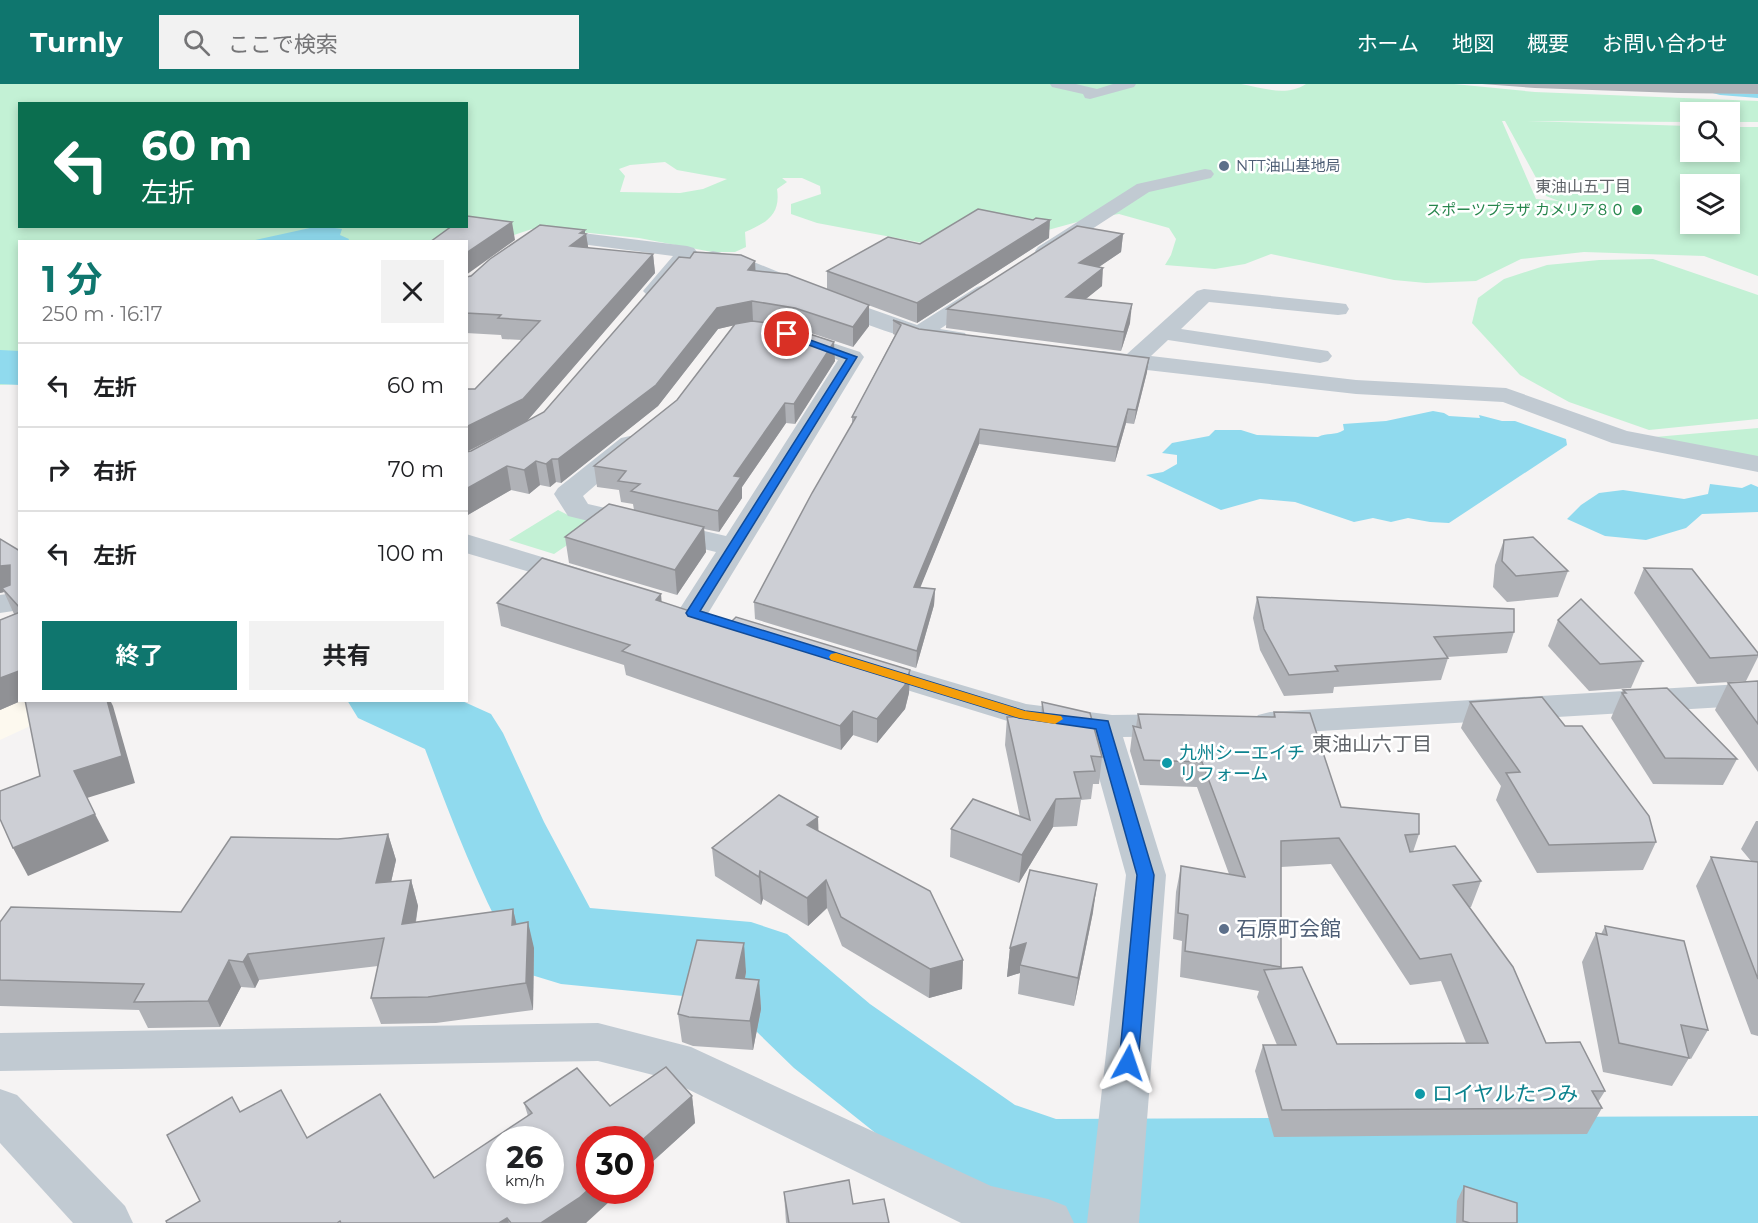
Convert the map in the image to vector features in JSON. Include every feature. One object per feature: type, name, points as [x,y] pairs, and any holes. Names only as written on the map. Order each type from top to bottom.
[{"type":"street","points":[[1057,84],[1093,94],[1130,84]]},
{"type":"street","points":[[1026,264],[1143,188],[1205,174]]},
{"type":"street","points":[[521,246],[540,234],[687,252],[737,262],[846,308],[919,333],[983,342]]},
{"type":"street","points":[[642,305],[687,252]]},
{"type":"street","points":[[919,333],[1006,277]]},
{"type":"street","points":[[1133,361],[1204,295],[1338,309]]},
{"type":"street","points":[[693,613],[852,357],[787,334],[764,332]]},
{"type":"street","points":[[1163,333],[1320,356]]},
{"type":"street","points":[[1078,355],[1356,387],[1506,395],[1621,438],[1758,464]]},
{"type":"street","points":[[651,428],[568,494],[578,510],[734,547]]},
{"type":"street","points":[[468,544],[602,585]]},
{"type":"street","points":[[0,604],[18,601]]},
{"type":"street","points":[[659,603],[727,624]]},
{"type":"street","points":[[841,659],[1024,715],[1102,725],[1228,725],[1758,694]]},
{"type":"street","points":[[1102,725],[1146,875],[1113,1218]]},
{"type":"street","points":[[0,1052],[598,1041],[675,1061],[985,1209],[1048,1223]]},
{"type":"street","points":[[0,1110],[107,1223]]},
{"type":"shaded area","points":[[0,620],[18,692],[18,702],[82,702],[0,740]]},
{"type":"green space","points":[[0,84],[1241,84],[1282,91],[1306,84],[1454,84],[1535,92],[1758,101],[1758,122],[1740,122],[1740,102],[1680,102],[1680,122],[1527,121],[1680,126],[1680,162],[1740,162],[1740,127],[1758,127],[1758,276],[1704,256],[1584,252],[1521,259],[1476,281],[1426,283],[1394,280],[1271,254],[1245,264],[1215,269],[1165,265],[1176,239],[1169,228],[1119,214],[1088,219],[1048,230],[923,243],[817,223],[791,214],[791,204],[821,194],[820,186],[802,178],[782,178],[787,182],[777,189],[778,198],[774,212],[765,221],[745,232],[746,247],[735,252],[712,252],[639,238],[550,229],[532,229],[514,235],[463,240],[18,240],[18,384],[0,385]],"holes":[[[1502,121],[1505,121],[1546,196],[1559,201],[1536,199]],[[665,162],[677,170],[727,179],[703,189],[680,193],[620,192],[625,176],[619,169],[630,165]]]},
{"type":"green space","points":[[1653,259],[1758,295],[1758,419],[1649,430],[1569,402],[1520,375],[1472,323],[1478,298],[1504,279],[1547,265],[1599,260]]},
{"type":"green space","points":[[1758,428],[1758,457],[1655,437]]},
{"type":"green space","points":[[558,510],[568,515],[601,522],[554,554],[509,540]]},
{"type":"water","points":[[310,228],[342,229],[340,235],[349,239],[349,240],[256,240]]},
{"type":"water","points":[[1433,411],[1449,416],[1480,418],[1479,415],[1502,421],[1515,421],[1566,439],[1567,445],[1449,523],[1408,518],[1391,522],[1373,518],[1354,522],[1295,502],[1260,499],[1221,510],[1146,475],[1163,472],[1177,464],[1177,455],[1162,453],[1172,443],[1209,436],[1215,430],[1241,430],[1257,435],[1318,437],[1341,432],[1344,430],[1343,424],[1386,421]]},
{"type":"water","points":[[1710,484],[1742,488],[1751,484],[1758,487],[1758,512],[1702,514],[1686,528],[1646,540],[1605,536],[1567,519],[1581,505],[1599,493],[1623,490],[1684,499],[1708,494]]},
{"type":"building","points":[[978,209],[1033,220],[1036,218],[1050,220],[917,303],[827,271],[888,237],[920,244]]},
{"type":"building","points":[[468,216],[512,222],[468,252],[468,240],[433,240],[449,228],[468,228]]},
{"type":"building","points":[[540,225],[585,230],[580,233],[586,234],[570,246],[653,254],[523,399],[468,426],[468,389],[475,389],[540,321],[468,313],[468,277]]},
{"type":"building","points":[[1077,226],[1123,234],[1079,263],[1103,268],[1066,297],[1132,304],[1124,332],[947,309]]},
{"type":"building","points":[[694,252],[741,255],[755,261],[748,270],[787,274],[869,305],[853,327],[795,308],[752,301],[717,308],[656,385],[558,459],[552,459],[546,464],[536,461],[524,470],[507,466],[468,488],[468,452],[544,412],[679,257],[690,258]]},
{"type":"building","points":[[893,320],[919,329],[1149,358],[1136,410],[1128,409],[1117,447],[980,429],[914,587],[935,589],[917,651],[754,602],[812,493],[856,417],[852,417],[901,325]]},
{"type":"building","points":[[752,321],[782,325],[834,342],[794,404],[785,403],[734,476],[741,477],[718,511],[631,491],[640,484],[618,481],[626,471],[594,466],[677,400],[735,324]]},
{"type":"building","points":[[609,504],[704,527],[675,570],[565,537]]},
{"type":"building","points":[[1533,537],[1568,571],[1516,576],[1502,561],[1504,540]]},
{"type":"building","points":[[0,539],[18,550],[18,606],[2,588],[10,585],[10,565],[0,566]]},
{"type":"building","points":[[542,558],[661,594],[656,600],[729,624],[736,617],[910,670],[905,685],[877,719],[853,711],[840,726],[622,651],[630,645],[497,603]]},
{"type":"building","points":[[1644,568],[1692,569],[1758,655],[1710,658]]},
{"type":"building","points":[[1257,597],[1514,609],[1514,632],[1434,637],[1448,658],[1335,666],[1338,671],[1289,675],[1264,629]]},
{"type":"building","points":[[1581,599],[1643,661],[1600,664],[1558,620]]},
{"type":"building","points":[[18,613],[18,671],[0,678],[0,620]]},
{"type":"building","points":[[1758,681],[1758,724],[1728,683]]},
{"type":"building","points":[[1667,688],[1737,759],[1665,758],[1622,693],[1626,693],[1623,690]]},
{"type":"building","points":[[1542,697],[1565,726],[1582,726],[1649,816],[1656,842],[1549,845],[1506,773],[1520,772],[1470,702]]},
{"type":"building","points":[[25,702],[108,702],[122,756],[74,771],[95,814],[13,848],[0,819],[0,791],[40,776]]},
{"type":"building","points":[[1042,702],[1090,713],[1102,757],[1091,756],[1095,771],[1074,772],[1081,798],[1056,799],[1022,855],[951,829],[973,799],[1030,820],[1007,717],[1044,716]]},
{"type":"building","points":[[1274,712],[1310,713],[1341,807],[1419,814],[1419,834],[1405,835],[1410,852],[1455,846],[1481,881],[1453,885],[1513,967],[1546,1043],[1580,1042],[1605,1091],[1592,1091],[1602,1108],[1282,1110],[1263,1045],[1296,1045],[1264,970],[1302,967],[1337,1044],[1488,1043],[1451,954],[1420,959],[1339,838],[1281,841],[1281,967],[1185,951],[1188,915],[1178,913],[1181,866],[1245,877],[1202,762],[1144,760],[1133,726],[1141,728],[1138,714],[1275,717]]},
{"type":"building","points":[[779,795],[818,817],[807,825],[930,891],[963,960],[930,969],[841,917],[826,880],[807,898],[760,871],[759,877],[712,848]]},
{"type":"building","points":[[388,834],[376,883],[411,880],[402,924],[513,909],[512,925],[528,922],[526,983],[428,997],[371,998],[384,938],[248,954],[243,962],[229,960],[208,1001],[134,1002],[144,984],[0,980],[0,922],[11,907],[181,912],[231,837],[338,839]]},
{"type":"building","points":[[1711,857],[1758,862],[1758,979]]},
{"type":"building","points":[[1030,870],[1097,884],[1078,978],[1020,965],[1026,943],[1010,948]]},
{"type":"building","points":[[1605,926],[1684,941],[1708,1030],[1681,1025],[1689,1058],[1619,1043],[1596,933],[1607,935]]},
{"type":"building","points":[[697,940],[744,943],[736,978],[759,980],[750,1021],[689,1017],[678,1014]]},
{"type":"building","points":[[666,1067],[692,1096],[654,1130],[654,1126],[576,1126],[576,1200],[541,1223],[511,1223],[507,1218],[499,1223],[341,1223],[340,1221],[337,1223],[167,1223],[166,1221],[200,1201],[167,1135],[232,1097],[240,1112],[281,1090],[307,1138],[380,1094],[434,1178],[486,1144],[486,1204],[564,1204],[564,1126],[512,1126],[532,1113],[524,1103],[577,1068],[610,1106]]},
{"type":"building","points":[[849,1180],[853,1204],[884,1199],[889,1223],[789,1223],[784,1192]]},
{"type":"building","points":[[1464,1186],[1517,1203],[1517,1223],[1463,1221]]},
{"type":"waterway","points":[[1683,84],[1720,93],[1758,96]]},
{"type":"waterway","points":[[0,367],[18,368]]},
{"type":"waterway","points":[[391,702],[461,733],[498,822],[547,924],[561,945],[751,962],[832,1036],[978,1145],[1056,1173],[1758,1170]]},
{"type":"slow traffic","points":[[836,657],[1024,715],[1055,719]]},
{"type":"place","name":"NTT油山基地局","points":[[1224,166]]},
{"type":"place","name":"スポーツプラザ カメリア８０","points":[[1637,210]]},
{"type":"place","name":"九州シーエイチ リフォーム","points":[[1167,763]]},
{"type":"place","name":"石原町会館","points":[[1224,929]]},
{"type":"place","name":"ロイヤルたつみ","points":[[1420,1094]]},
{"type":"district","name":"東油山五丁目","points":[[1583,186]]},
{"type":"district","name":"東油山六丁目","points":[[1372,744]]},
{"type":"route","points":[[787,334],[852,357],[693,613],[1024,715],[1102,725],[1146,875],[1128,1063]]}]
